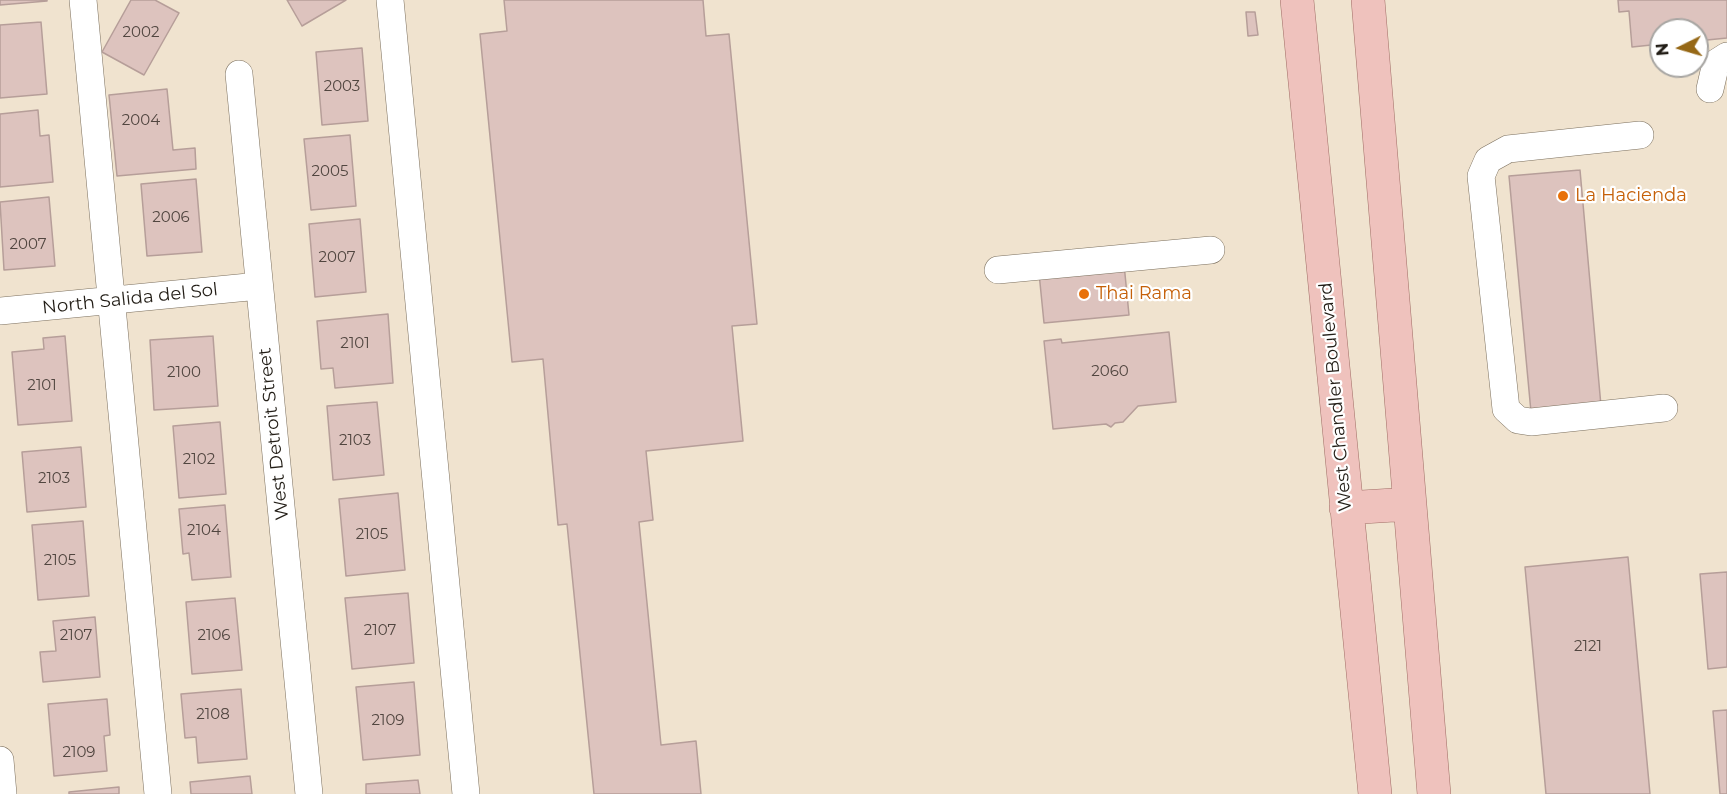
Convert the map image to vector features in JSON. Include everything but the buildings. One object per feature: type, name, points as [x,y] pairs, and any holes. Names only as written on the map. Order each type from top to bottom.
[{"type":"main road","name":"West Chandler Boulevard","points":[[1297,0],[1374,794]]},
{"type":"main road","points":[[1368,0],[1434,794]]},
{"type":"main road","points":[[1346,508],[1410,504]]},
{"type":"street","points":[[83,0],[158,794]]},
{"type":"street","points":[[390,0],[466,794]]},
{"type":"street","points":[[1710,89],[1716,63],[1727,56]]},
{"type":"street","name":"West Detroit Street","points":[[239,74],[309,794]]},
{"type":"street","points":[[1640,135],[1508,149],[1488,160],[1481,176],[1506,409],[1518,420],[1531,422],[1664,408]]},
{"type":"street","points":[[998,270],[1211,250]]},
{"type":"street","name":"North Salida del Sol","points":[[0,311],[259,286]]},
{"type":"street","points":[[0,760],[3,794]]},
{"type":"place","name":"La Hacienda","points":[[1563,196]]},
{"type":"place","name":"Thai Rama","points":[[1084,294]]}]
